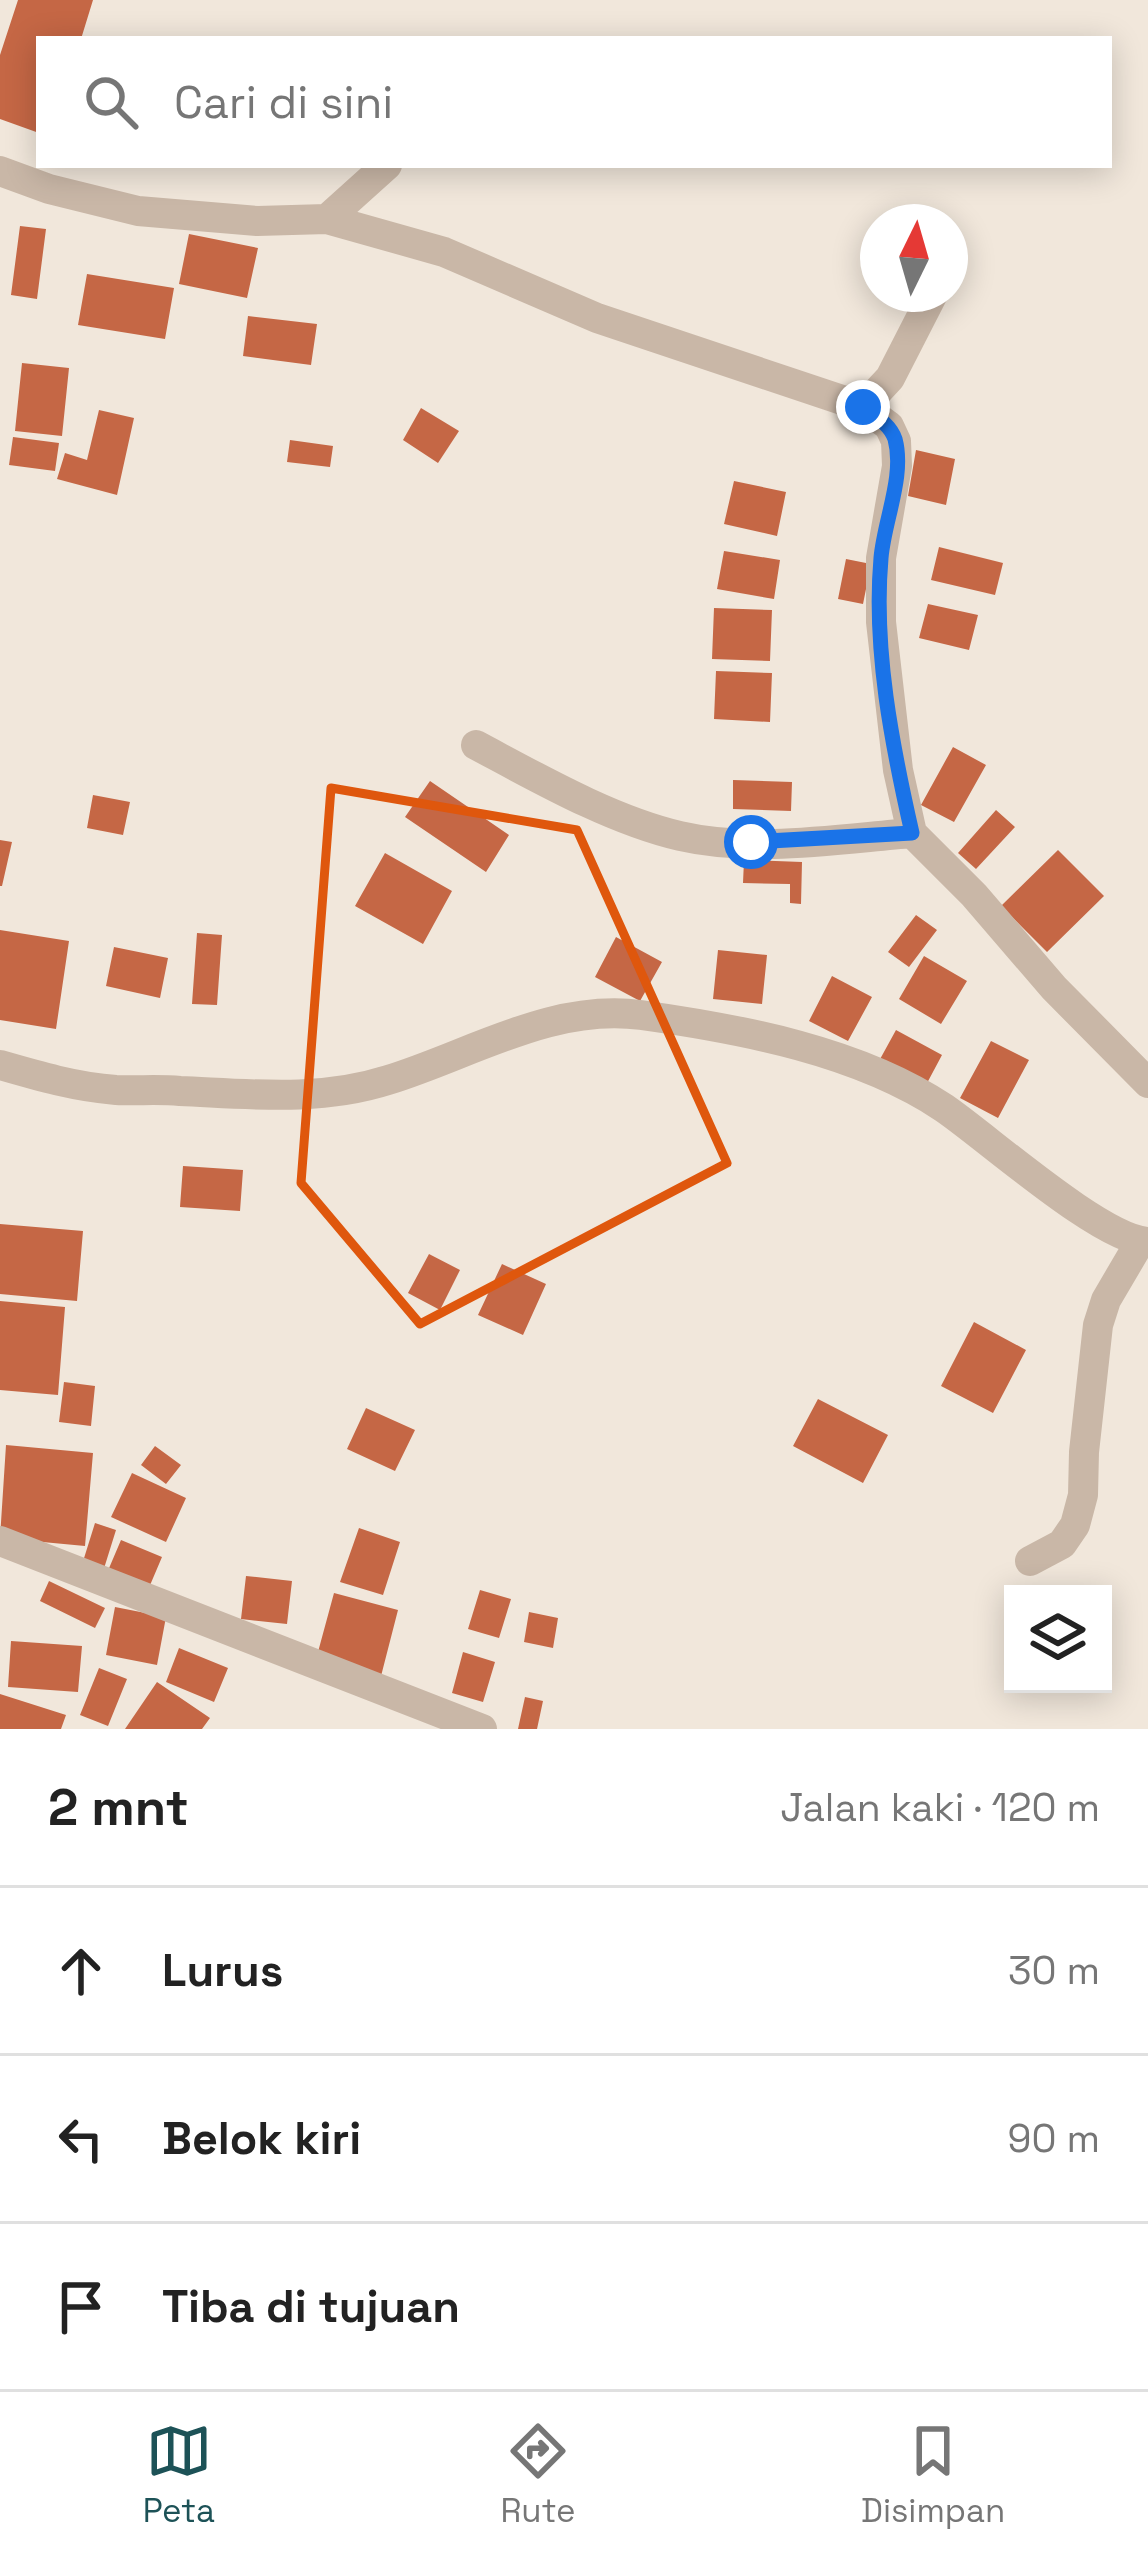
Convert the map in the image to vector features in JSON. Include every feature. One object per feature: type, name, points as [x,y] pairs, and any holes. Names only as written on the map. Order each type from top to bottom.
[{"type":"street","points":[[327,219],[384,168]]},
{"type":"street","points":[[0,171],[49,189],[138,211],[257,221],[327,219],[444,252],[597,317],[863,407],[889,426],[896,441],[896,466],[881,558],[881,622],[898,770],[912,833],[1148,1083]]},
{"type":"street","points":[[863,407],[890,378],[925,312]]},
{"type":"street","points":[[476,745],[546,782],[680,836],[751,842],[912,833]]},
{"type":"street","points":[[0,1065],[116,1090],[268,1097],[324,1094],[386,1081],[544,1024],[576,1016],[635,1015],[800,1048],[891,1081],[943,1108],[1001,1155],[1117,1232],[1144,1242],[1106,1300],[1098,1325],[1083,1496],[1075,1525],[1062,1544],[1030,1561]]},
{"type":"street","points":[[0,1541],[482,1729]]},
{"type":"highlighted area","points":[[331,788],[577,830],[727,1163],[420,1324],[301,1183]]},
{"type":"building","points":[[18,0],[93,0],[82,36],[36,36],[36,132],[0,119],[0,55]]},
{"type":"building","points":[[20,226],[46,229],[37,299],[11,295]]},
{"type":"building","points":[[189,234],[258,248],[247,298],[179,284]]},
{"type":"building","points":[[87,274],[174,288],[165,339],[78,325]]},
{"type":"building","points":[[248,316],[317,324],[311,365],[243,356]]},
{"type":"building","points":[[22,363],[69,368],[62,436],[15,431]]},
{"type":"building","points":[[421,408],[459,431],[438,463],[403,440]]},
{"type":"building","points":[[99,410],[134,418],[117,495],[57,479],[65,453],[87,460]]},
{"type":"building","points":[[13,437],[59,443],[55,471],[9,465]]},
{"type":"building","points":[[290,440],[333,446],[330,467],[287,462]]},
{"type":"building","points":[[916,450],[955,459],[946,505],[908,496]]},
{"type":"building","points":[[734,481],[786,492],[777,536],[724,524]]},
{"type":"building","points":[[939,547],[1003,563],[995,595],[931,580]]},
{"type":"building","points":[[724,551],[780,560],[774,599],[717,589]]},
{"type":"building","points":[[846,559],[871,564],[863,604],[838,599]]},
{"type":"building","points":[[928,604],[978,615],[969,650],[919,638]]},
{"type":"building","points":[[714,608],[772,610],[770,661],[712,659]]},
{"type":"building","points":[[716,671],[772,673],[770,722],[714,719]]},
{"type":"building","points":[[953,747],[986,765],[954,822],[921,805]]},
{"type":"building","points":[[733,780],[792,782],[791,811],[733,809]]},
{"type":"building","points":[[430,781],[509,835],[486,872],[405,817]]},
{"type":"building","points":[[93,795],[130,802],[123,835],[87,828]]},
{"type":"building","points":[[996,810],[1015,827],[976,869],[958,853]]},
{"type":"building","points":[[0,840],[12,842],[2,886],[0,886]]},
{"type":"building","points":[[1058,850],[1104,896],[1047,952],[1001,906]]},
{"type":"building","points":[[385,853],[452,891],[423,944],[355,906]]},
{"type":"building","points":[[744,860],[802,862],[801,904],[790,903],[790,884],[743,883]]},
{"type":"building","points":[[916,915],[937,930],[909,967],[888,952]]},
{"type":"building","points":[[0,930],[69,941],[56,1029],[0,1020]]},
{"type":"building","points":[[197,933],[222,935],[217,1005],[192,1004]]},
{"type":"building","points":[[616,937],[662,962],[640,1001],[595,977]]},
{"type":"building","points":[[114,947],[168,958],[160,998],[106,986]]},
{"type":"building","points":[[718,950],[767,955],[762,1004],[713,999]]},
{"type":"building","points":[[924,956],[967,981],[941,1024],[899,999]]},
{"type":"building","points":[[832,976],[872,997],[848,1041],[809,1021]]},
{"type":"building","points":[[896,1030],[942,1055],[926,1085],[879,1061]]},
{"type":"building","points":[[991,1041],[1029,1060],[998,1118],[960,1098]]},
{"type":"building","points":[[183,1166],[243,1170],[240,1211],[180,1207]]},
{"type":"building","points":[[0,1224],[83,1231],[77,1301],[0,1294]]},
{"type":"building","points":[[429,1254],[460,1270],[440,1310],[408,1293]]},
{"type":"building","points":[[502,1264],[546,1284],[523,1335],[478,1315]]},
{"type":"building","points":[[0,1301],[65,1307],[58,1395],[0,1390]]},
{"type":"building","points":[[974,1322],[1026,1350],[993,1413],[941,1386]]},
{"type":"building","points":[[64,1382],[95,1386],[91,1426],[59,1422]]},
{"type":"building","points":[[818,1399],[888,1435],[863,1483],[793,1446]]},
{"type":"building","points":[[366,1408],[415,1430],[395,1471],[347,1449]]},
{"type":"building","points":[[6,1445],[93,1453],[85,1546],[0,1538]]},
{"type":"building","points":[[155,1446],[181,1465],[166,1484],[141,1465]]},
{"type":"building","points":[[132,1473],[186,1498],[166,1542],[111,1517]]},
{"type":"building","points":[[95,1523],[116,1530],[101,1578],[80,1571]]},
{"type":"building","points":[[359,1528],[400,1542],[383,1595],[340,1582]]},
{"type":"building","points":[[121,1540],[162,1557],[145,1597],[104,1580]]},
{"type":"building","points":[[246,1576],[292,1581],[287,1624],[241,1619]]},
{"type":"building","points":[[49,1581],[105,1608],[95,1628],[40,1601]]},
{"type":"building","points":[[480,1590],[511,1599],[499,1638],[468,1629]]},
{"type":"building","points":[[334,1593],[398,1610],[380,1680],[315,1663]]},
{"type":"building","points":[[115,1607],[166,1617],[157,1665],[106,1655]]},
{"type":"building","points":[[529,1612],[558,1618],[553,1648],[524,1642]]},
{"type":"building","points":[[11,1641],[82,1646],[78,1692],[8,1687]]},
{"type":"building","points":[[179,1648],[228,1668],[214,1702],[166,1682]]},
{"type":"building","points":[[463,1652],[495,1662],[483,1702],[452,1693]]},
{"type":"building","points":[[99,1668],[127,1679],[108,1726],[80,1715]]},
{"type":"building","points":[[157,1682],[210,1718],[202,1729],[125,1729]]},
{"type":"building","points":[[0,1694],[66,1715],[61,1729],[0,1729]]},
{"type":"building","points":[[525,1697],[543,1701],[537,1729],[518,1729]]},
{"type":"route","points":[[751,842],[912,833],[898,770],[881,622],[881,558],[896,441],[889,426],[863,407]]}]
